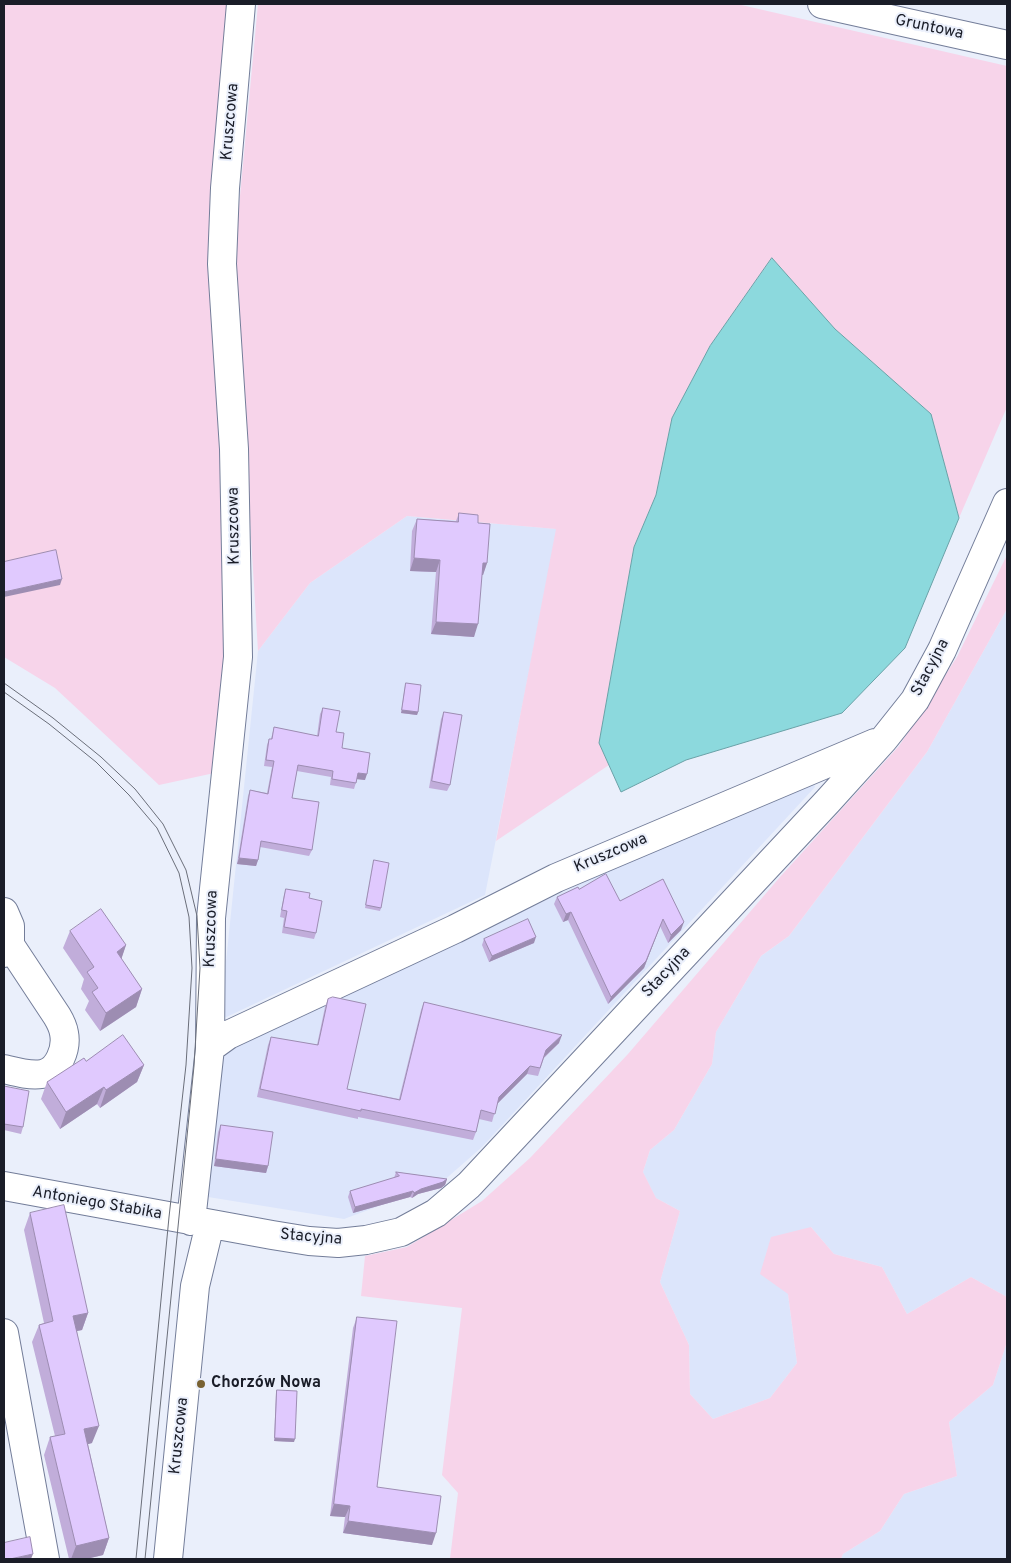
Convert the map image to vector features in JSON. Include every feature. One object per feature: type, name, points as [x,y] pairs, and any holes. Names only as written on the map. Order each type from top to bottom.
[{"type":"street","name":"Kruszcowa","points":[[168,1559],[200,1222],[210,1048],[211,918],[238,657],[234,449],[222,264],[225,188],[241,4]]},
{"type":"street","name":"Gruntowa","points":[[822,4],[1007,45]]},
{"type":"street","name":"Stacyjna","points":[[200,1222],[309,1241],[338,1243],[366,1240],[401,1232],[436,1213],[469,1185],[884,739],[915,700],[942,650],[1007,503]]},
{"type":"street","name":"Kruszcowa","points":[[210,1048],[228,1035],[455,929],[556,878],[884,739]]},
{"type":"street","points":[[4,912],[10,926],[7,949],[57,1016],[65,1035],[63,1051],[59,1062],[45,1074],[34,1075],[4,1069]]},
{"type":"street","name":"Antoniego Stabika","points":[[4,1186],[200,1222]]},
{"type":"street","points":[[4,1333],[45,1559]]},
{"type":"shaded area","points":[[4,4],[227,4],[224,52],[233,524],[219,772],[159,785],[55,688],[4,657]]},
{"type":"shaded area","points":[[258,4],[737,4],[1007,66],[1007,407],[959,518],[931,414],[835,329],[772,258],[710,346],[672,418],[656,495],[634,547],[599,743],[609,765],[496,841],[556,529],[407,516],[310,583],[258,651],[234,260]]},
{"type":"shaded area","points":[[407,516],[557,529],[485,895],[220,1020],[258,651],[310,583]]},
{"type":"shaded area","points":[[1007,555],[1007,609],[927,752],[789,936],[761,956],[716,1032],[712,1064],[674,1130],[650,1150],[643,1172],[656,1198],[680,1211],[660,1282],[689,1345],[690,1394],[713,1419],[770,1398],[797,1363],[788,1294],[760,1274],[771,1237],[811,1227],[834,1254],[882,1267],[907,1314],[971,1277],[1007,1297],[1007,1342],[993,1385],[949,1422],[957,1476],[904,1494],[880,1531],[843,1554],[841,1559],[450,1559],[458,1493],[442,1475],[462,1308],[361,1296],[365,1256],[407,1247],[482,1201],[530,1158],[628,1054],[780,877],[899,746],[957,657]]},
{"type":"shaded area","points":[[1007,609],[1007,1297],[971,1277],[907,1314],[882,1267],[834,1254],[811,1227],[788,1294],[797,1363],[770,1398],[713,1419],[690,1394],[689,1345],[660,1282],[680,1211],[656,1198],[643,1172],[650,1150],[674,1130],[712,1064],[716,1032],[761,956],[789,936],[927,752]]},
{"type":"shaded area","points":[[811,776],[815,787],[482,1147],[441,1183],[344,1219],[202,1196],[220,1062],[232,1047]]},
{"type":"shaded area","points":[[1007,1342],[1007,1559],[841,1559],[843,1554],[880,1531],[904,1494],[957,1476],[949,1422],[993,1385]]},
{"type":"water","points":[[772,258],[835,329],[931,414],[959,518],[905,648],[842,713],[686,760],[621,792],[599,743],[634,547],[656,495],[672,418],[710,346]]},
{"type":"building","points":[[459,513],[478,515],[478,523],[490,524],[487,563],[483,563],[478,624],[436,622],[440,560],[414,558],[417,519],[458,522]]},
{"type":"building","points":[[56,550],[62,579],[4,592],[4,562]]},
{"type":"building","points":[[406,683],[421,685],[418,712],[402,710]]},
{"type":"building","points":[[323,708],[340,711],[336,732],[344,733],[342,748],[370,753],[367,774],[358,773],[356,783],[332,779],[333,771],[298,765],[292,798],[319,802],[312,850],[261,841],[258,860],[239,858],[250,790],[268,794],[274,761],[266,760],[269,739],[272,739],[274,727],[318,736]]},
{"type":"building","points":[[444,712],[462,715],[450,785],[432,781]]},
{"type":"building","points":[[374,860],[389,863],[381,908],[366,905]]},
{"type":"building","points":[[606,874],[620,901],[663,879],[684,922],[671,935],[663,919],[646,961],[611,997],[571,912],[566,914],[557,897],[578,887],[579,889]]},
{"type":"building","points":[[286,889],[310,893],[309,898],[322,901],[316,933],[284,927],[287,911],[282,910]]},
{"type":"building","points":[[101,909],[126,945],[117,952],[142,989],[106,1013],[92,992],[98,988],[87,972],[94,967],[70,931]]},
{"type":"building","points":[[528,919],[536,937],[492,956],[484,939]]},
{"type":"building","points":[[333,997],[366,1004],[347,1089],[400,1100],[424,1002],[562,1035],[546,1050],[540,1068],[530,1066],[499,1097],[495,1114],[481,1110],[476,1132],[361,1109],[361,1111],[260,1089],[271,1037],[318,1045],[328,999]]},
{"type":"building","points":[[123,1035],[144,1065],[106,1090],[104,1087],[66,1112],[47,1082],[84,1058],[86,1061]]},
{"type":"building","points":[[4,1086],[29,1091],[23,1127],[4,1124]]},
{"type":"building","points":[[221,1125],[273,1132],[268,1166],[216,1159]]},
{"type":"building","points":[[396,1172],[447,1179],[414,1193],[413,1191],[355,1207],[350,1191],[399,1176]]},
{"type":"building","points":[[64,1205],[88,1313],[73,1316],[99,1426],[84,1429],[109,1538],[76,1546],[50,1437],[65,1434],[39,1325],[53,1321],[30,1213]]},
{"type":"building","points":[[357,1317],[397,1321],[377,1487],[441,1496],[436,1533],[348,1521],[350,1506],[334,1504]]},
{"type":"building","points":[[277,1390],[297,1391],[295,1439],[275,1438]]},
{"type":"building","points":[[30,1537],[33,1554],[4,1559],[4,1543]]},
{"type":"tram line","points":[[4,683],[53,718],[101,757],[135,789],[163,824],[186,870],[197,916],[200,968],[194,1066],[145,1559]]},
{"type":"tram line","points":[[4,692],[49,724],[96,762],[129,795],[157,828],[179,873],[189,917],[192,968],[186,1065],[169,1217],[136,1559]]},
{"type":"place","name":"Chorzów Nowa","points":[[201,1384]]}]
